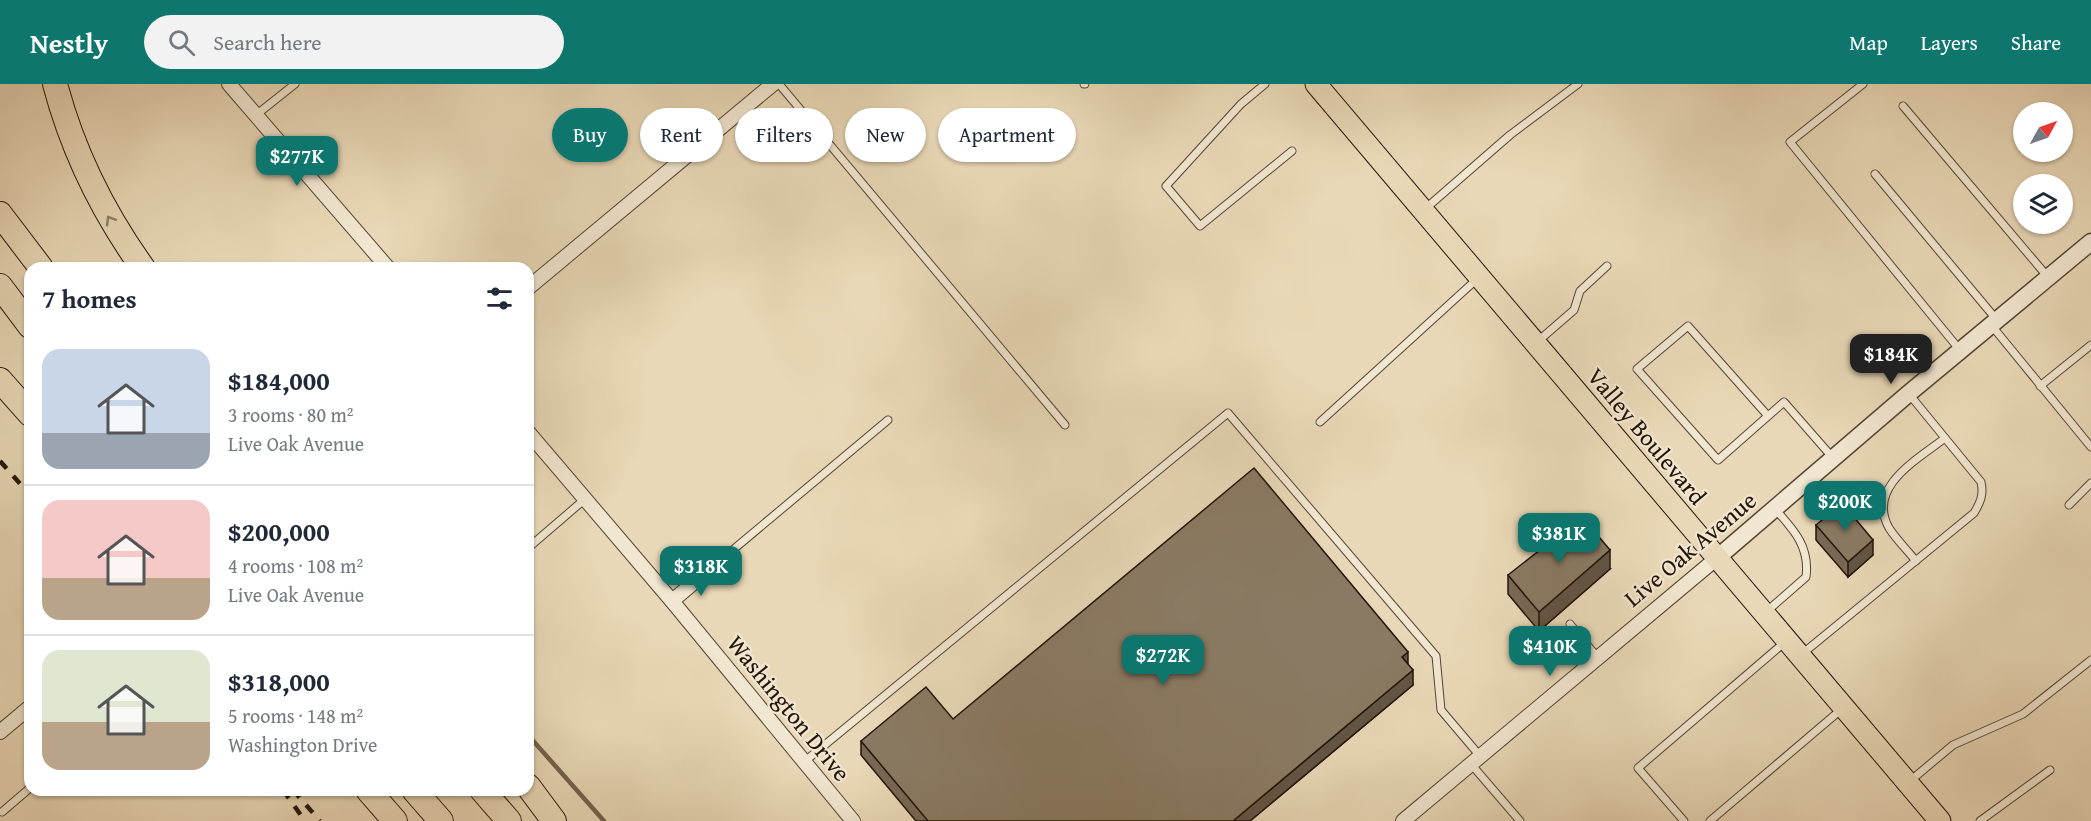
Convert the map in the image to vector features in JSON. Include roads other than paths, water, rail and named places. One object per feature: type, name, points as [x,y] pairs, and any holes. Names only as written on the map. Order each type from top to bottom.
[{"type":"highway","points":[[55,84],[64,117],[92,186],[108,216],[139,262]]},
{"type":"highway","points":[[0,214],[36,262]]},
{"type":"highway","points":[[0,286],[24,318]]},
{"type":"highway","points":[[0,380],[24,407]]},
{"type":"highway","points":[[534,794],[554,821]]},
{"type":"highway","points":[[373,796],[395,821]]},
{"type":"highway","points":[[419,796],[441,821]]},
{"type":"highway","points":[[487,796],[509,821]]},
{"type":"main road","name":"Valley Boulevard","points":[[1316,84],[1940,821]]},
{"type":"street","points":[[229,84],[383,262]]},
{"type":"street","points":[[534,283],[773,84]]},
{"type":"street","name":"Live Oak Avenue","points":[[1402,821],[2091,242]]},
{"type":"street","name":"Washington Drive","points":[[534,439],[672,601],[853,821]]},
{"type":"street","points":[[672,601],[710,569]]},
{"type":"street","points":[[0,732],[24,712]]},
{"type":"lane","points":[[256,116],[294,84]]},
{"type":"lane","points":[[779,84],[1065,425]]},
{"type":"lane","points":[[1265,84],[1241,104],[1166,186],[1200,226],[1292,151]]},
{"type":"lane","points":[[1423,211],[1510,135],[1578,84]]},
{"type":"lane","points":[[1863,84],[1790,142],[1961,351]]},
{"type":"lane","points":[[1903,106],[2049,278]]},
{"type":"lane","points":[[1875,174],[1995,323],[2040,386],[2091,447]]},
{"type":"lane","points":[[1535,344],[1574,310],[1580,291],[1607,266]]},
{"type":"lane","points":[[1320,422],[1479,278]]},
{"type":"lane","points":[[1768,416],[1688,326],[1638,369],[1718,460],[1784,402],[1833,458]]},
{"type":"lane","points":[[2040,386],[2091,345]]},
{"type":"lane","points":[[1684,821],[1638,768],[1793,648],[1916,561],[1974,513],[1983,492],[1981,482],[1908,394]]},
{"type":"lane","points":[[804,762],[1228,413],[1436,656],[1441,710],[1520,821]]},
{"type":"lane","points":[[710,569],[888,420]]},
{"type":"lane","points":[[1916,561],[1888,527],[1883,496],[1891,482],[1945,438]]},
{"type":"lane","points":[[2069,505],[2091,483]]},
{"type":"lane","points":[[534,543],[585,499]]},
{"type":"lane","points":[[1764,613],[1806,577],[1805,549],[1775,509]]},
{"type":"lane","points":[[1570,624],[1598,658]]},
{"type":"lane","points":[[1908,783],[1953,745],[2024,714],[2091,660]]},
{"type":"lane","points":[[1710,821],[1843,707]]},
{"type":"lane","points":[[1980,821],[2050,770]]},
{"type":"lane","points":[[2,812],[24,793]]},
{"type":"waterway","points":[[534,742],[604,821]]},
{"type":"railway","points":[[0,461],[24,488]]},
{"type":"railway","points":[[287,796],[305,821]]},
{"type":"railway","points":[[298,796],[320,821]]}]
